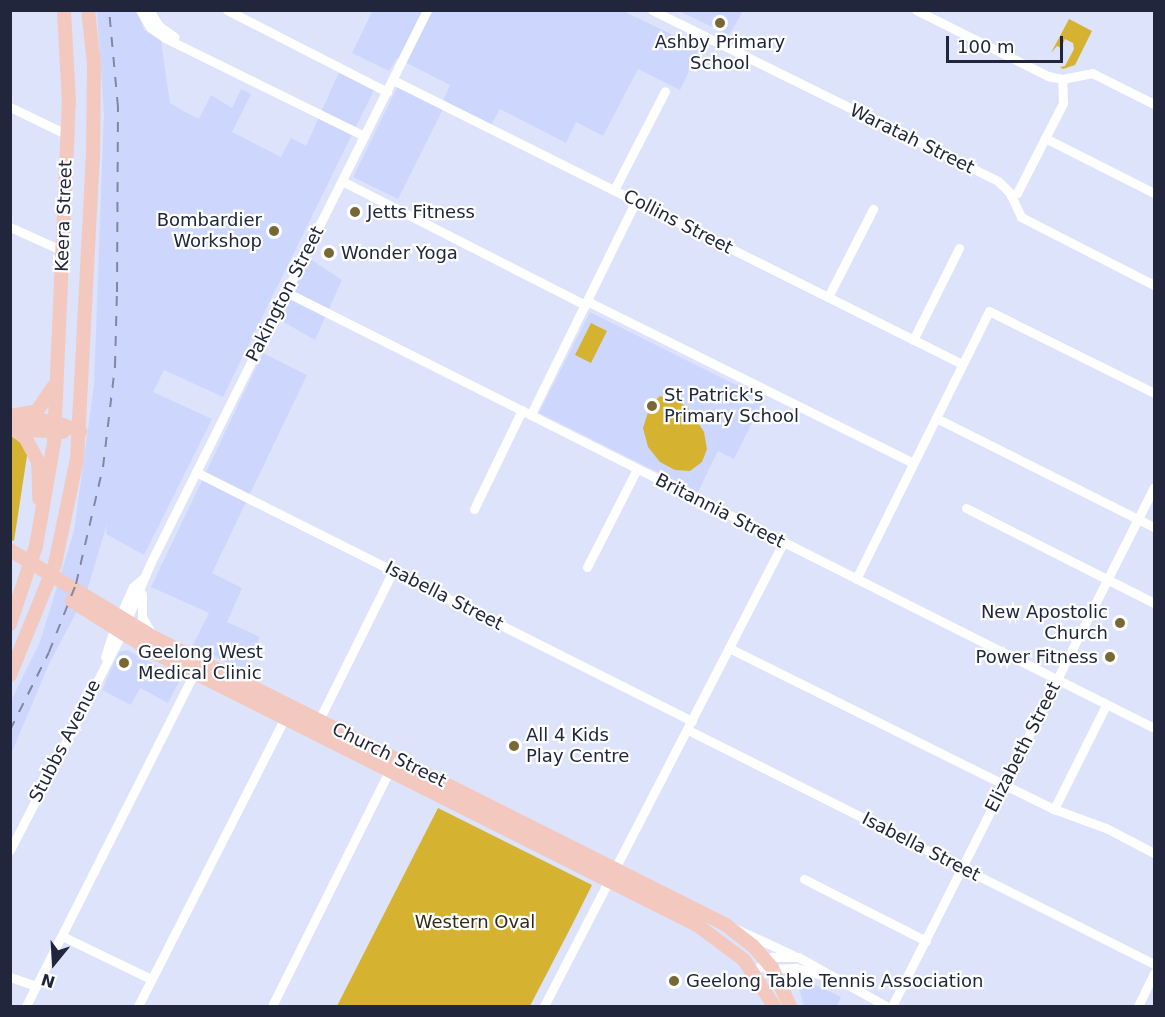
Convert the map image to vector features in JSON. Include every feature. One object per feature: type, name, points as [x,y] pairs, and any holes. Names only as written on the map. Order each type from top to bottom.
[{"type":"highway","points":[[64,10],[65,38]]},
{"type":"highway","points":[[80,10],[93,115]]},
{"type":"highway","points":[[88,10],[94,64],[93,115]]},
{"type":"highway","name":"Keera Street","points":[[36,546],[55,428],[68,135],[65,38]]},
{"type":"highway","name":"Keera Street","points":[[10,675],[55,564],[70,504],[80,431],[93,115]]},
{"type":"highway","points":[[11,422],[42,408],[58,373]]},
{"type":"highway","points":[[11,422],[80,431]]},
{"type":"highway","points":[[10,624],[36,546],[39,464],[25,437],[11,422]]},
{"type":"highway","name":"Church Street","points":[[10,550],[80,601]]},
{"type":"highway","name":"Church Street","points":[[10,560],[194,673],[390,769],[727,926],[769,964]]},
{"type":"highway","name":"Church Street","points":[[120,627],[153,637],[319,720],[612,874],[735,950],[754,971],[774,1006]]},
{"type":"highway","points":[[769,964],[790,1006]]},
{"type":"street","name":"Keera Street","points":[[56,10],[65,38]]},
{"type":"street","points":[[140,10],[156,28],[195,50],[364,136]]},
{"type":"street","points":[[149,10],[156,28]]},
{"type":"street","points":[[227,10],[387,92]]},
{"type":"street","name":"Waratah Street","points":[[652,10],[998,181],[1011,196],[1021,217],[1155,285]]},
{"type":"street","points":[[916,10],[1048,76],[1062,79],[1092,73],[1155,104]]},
{"type":"street","name":"Pakington Street","points":[[120,627],[133,587],[144,577],[393,80],[424,11]]},
{"type":"street","points":[[1011,196],[1017,193],[1065,96],[1062,79]]},
{"type":"street","name":"Collins Street","points":[[393,80],[962,364]]},
{"type":"street","points":[[614,190],[665,91]]},
{"type":"street","points":[[10,107],[68,135]]},
{"type":"street","points":[[1045,138],[1155,193]]},
{"type":"street","points":[[342,181],[913,464]]},
{"type":"street","points":[[474,509],[586,303],[636,201]]},
{"type":"street","points":[[828,297],[873,209]]},
{"type":"street","points":[[10,227],[63,250]]},
{"type":"street","points":[[914,340],[959,248]]},
{"type":"street","name":"Britannia Street","points":[[286,292],[1155,728]]},
{"type":"street","points":[[856,579],[989,311],[1155,393]]},
{"type":"street","points":[[936,418],[1155,527]]},
{"type":"street","points":[[587,567],[637,468]]},
{"type":"street","name":"Isabella Street","points":[[196,472],[393,571],[963,868],[1155,964]]},
{"type":"street","name":"Elizabeth Street","points":[[892,1006],[1155,487]]},
{"type":"street","points":[[966,508],[1155,603]]},
{"type":"street","points":[[544,1006],[783,543]]},
{"type":"street","points":[[319,720],[393,571]]},
{"type":"street","points":[[144,577],[141,612],[153,637]]},
{"type":"street","name":"Stubbs Avenue","points":[[10,850],[104,666],[120,627]]},
{"type":"street","points":[[729,648],[1004,785],[1054,809],[1106,828],[1155,853]]},
{"type":"street","points":[[26,1006],[194,673]]},
{"type":"street","points":[[1054,809],[1106,705]]},
{"type":"street","points":[[138,1006],[285,718]]},
{"type":"street","points":[[272,1006],[390,769]]},
{"type":"street","points":[[804,879],[926,941]]},
{"type":"street","points":[[727,926],[748,931],[886,1006]]},
{"type":"street","points":[[62,936],[151,979]]},
{"type":"street","points":[[754,971],[769,964],[798,957]]},
{"type":"street","points":[[769,964],[830,977]]},
{"type":"street","points":[[784,992],[791,976],[808,971]]},
{"type":"street","points":[[1138,1006],[1155,973]]},
{"type":"street","points":[[10,978],[36,987]]},
{"type":"shaded area","points":[[373,10],[623,11],[700,48],[680,90],[638,69],[603,136],[576,122],[566,143],[500,109],[491,125],[443,101],[450,85],[397,58],[389,71],[352,53]]},
{"type":"shaded area","name":"Ashby Primary School","points":[[743,10],[729,35],[679,11]]},
{"type":"shaded area","points":[[97,11],[137,11],[144,30],[161,41],[170,103],[185,112],[199,119],[211,95],[232,108],[241,89],[251,94],[232,132],[281,157],[291,138],[306,146],[339,72],[374,90],[223,397],[164,370],[153,392],[212,419],[144,555],[106,534],[107,524],[86,594],[49,664],[11,754],[11,701],[40,642],[74,531],[94,385],[104,113]]},
{"type":"shaded area","points":[[398,86],[443,109],[398,199],[353,177]]},
{"type":"shaded area","points":[[310,259],[342,280],[315,340],[280,320]]},
{"type":"shaded area","name":"St Patrick's Primary School","points":[[590,312],[764,399],[734,459],[718,451],[698,492],[539,413]]},
{"type":"shaded area","points":[[263,353],[307,375],[212,573],[242,588],[227,622],[260,637],[243,670],[193,645],[209,613],[151,587]]},
{"type":"shaded area","points":[[127,650],[181,678],[168,703],[140,688],[131,705],[102,690],[119,652]]},
{"type":"shaded area","points":[[805,980],[841,997],[837,1006],[804,1006],[798,985]]},
{"type":"green space","points":[[1069,19],[1092,31],[1075,65],[1063,69],[1060,67],[1065,66],[1074,49],[1073,43],[1065,39],[1061,48],[1057,46],[1051,53]]},
{"type":"green space","points":[[591,323],[607,331],[591,363],[575,355]]},
{"type":"green space","points":[[660,396],[679,401],[690,410],[704,432],[707,449],[702,462],[690,471],[675,470],[660,462],[648,447],[643,428],[650,406]]},
{"type":"green space","points":[[10,434],[28,449],[14,541],[10,540]]},
{"type":"green space","name":"Western Oval","points":[[438,808],[592,885],[572,925],[530,1006],[337,1006]]},
{"type":"railway","points":[[10,730],[49,652],[76,584],[103,467],[115,366],[117,292],[118,107],[109,10]]},
{"type":"place","name":"Ashby Primary School","points":[[720,23]]},
{"type":"place","name":"Jetts Fitness","points":[[355,212]]},
{"type":"place","name":"Bombardier Workshop","points":[[274,231]]},
{"type":"place","name":"Wonder Yoga","points":[[329,253]]},
{"type":"place","name":"St Patrick's Primary School","points":[[652,406]]},
{"type":"place","name":"New Apostolic Church","points":[[1120,623]]},
{"type":"place","name":"Power Fitness","points":[[1110,657]]},
{"type":"place","name":"Geelong West Medical Clinic","points":[[124,663]]},
{"type":"place","name":"All 4 Kids Play Centre","points":[[514,746]]},
{"type":"place","name":"Geelong Table Tennis Association","points":[[674,981]]}]
